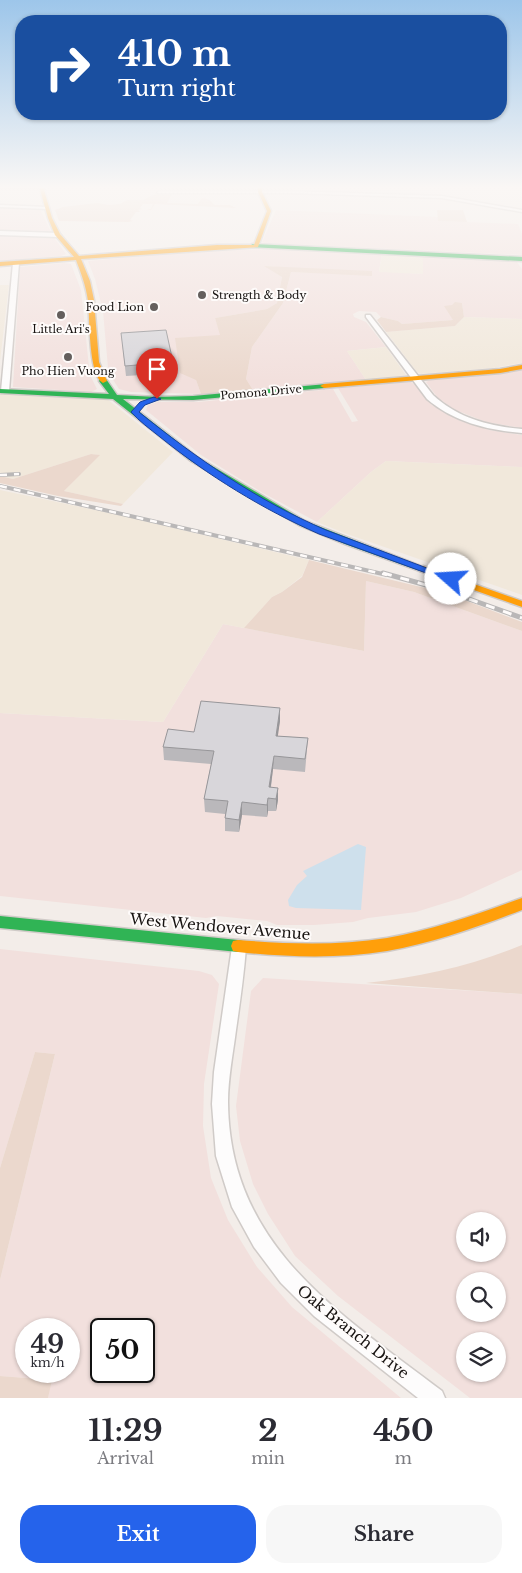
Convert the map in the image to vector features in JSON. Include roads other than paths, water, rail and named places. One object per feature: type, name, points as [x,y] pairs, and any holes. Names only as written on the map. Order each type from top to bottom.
[{"type":"main road","points":[[72,251],[78,258],[91,296],[96,362],[105,386],[115,397],[194,459],[302,523],[348,542],[522,604]]},
{"type":"main road","points":[[0,264],[163,251]]},
{"type":"main road","points":[[363,251],[522,259]]},
{"type":"main road","name":"Pomona Drive","points":[[3,391],[157,399],[204,398],[522,367]]},
{"type":"main road","points":[[135,412],[143,404],[157,399]]},
{"type":"main road","name":"West Wendover Avenue","points":[[0,922],[300,951],[367,947],[434,934],[480,920],[522,904]]},
{"type":"street","points":[[3,391],[16,263]]},
{"type":"street","points":[[368,316],[434,400],[456,415],[489,426],[522,432]]},
{"type":"street","name":"Oak Branch Drive","points":[[239,946],[220,1102],[223,1148],[227,1168],[242,1211],[268,1254],[302,1293],[435,1398]]},
{"type":"water","points":[[358,844],[366,847],[361,910],[296,908],[289,906],[288,900],[297,885],[307,876],[303,871]]},
{"type":"railway","points":[[0,475],[19,474]]},
{"type":"railway","points":[[0,486],[387,575]]},
{"type":"railway","points":[[383,573],[444,590],[522,618]]},
{"type":"place","name":"Strength & Body","points":[[202,295]]},
{"type":"place","name":"Food Lion","points":[[154,307]]},
{"type":"place","name":"Little Ari's","points":[[61,315]]},
{"type":"place","name":"Pho Hien Vuong","points":[[68,357]]}]
